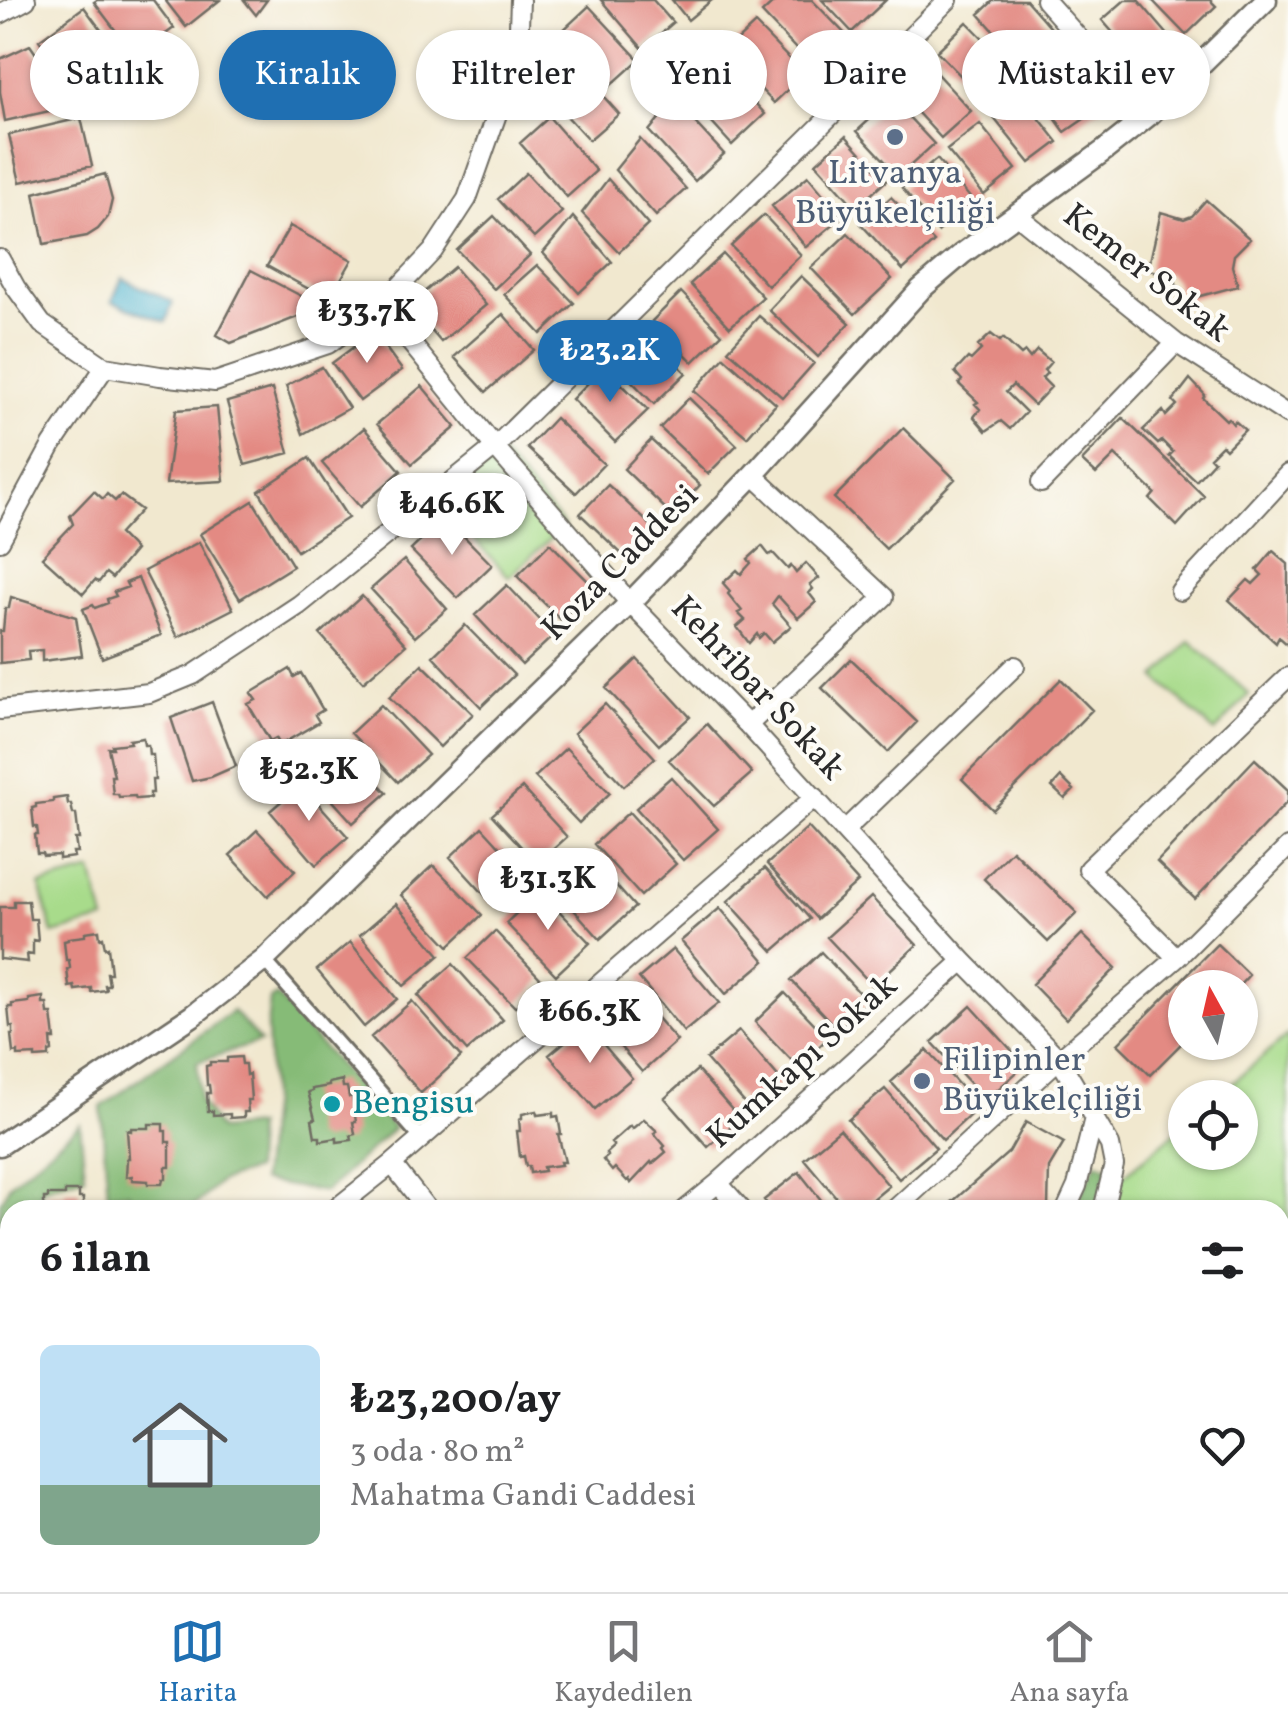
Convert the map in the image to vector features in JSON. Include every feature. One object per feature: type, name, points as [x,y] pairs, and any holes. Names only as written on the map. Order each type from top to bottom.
[{"type":"street","points":[[0,14],[26,0]]},
{"type":"street","points":[[0,259],[42,324],[105,367],[215,382],[328,344],[381,306],[433,251],[467,199],[509,80],[520,0]]},
{"type":"street","points":[[0,710],[149,693],[192,675],[299,606],[495,447],[948,0]]},
{"type":"street","points":[[1045,0],[1072,30]]},
{"type":"street","name":"Koza Caddesi","points":[[1210,55],[1266,0]]},
{"type":"street","name":"Koza Caddesi","points":[[0,1145],[192,1016],[264,960],[630,603],[753,475],[921,288],[1143,120]]},
{"type":"street","name":"Kemer Sokak","points":[[1016,214],[1176,342],[1288,416]]},
{"type":"street","name":"Kehribar Sokak","points":[[381,306],[495,447],[630,603],[748,724],[963,961],[1060,1059],[1110,1144],[1114,1165],[1105,1200]]},
{"type":"street","points":[[1041,483],[1176,342]]},
{"type":"street","points":[[0,541],[52,445],[105,367]]},
{"type":"street","points":[[1180,591],[1288,474]]},
{"type":"street","points":[[748,724],[884,597],[753,475]]},
{"type":"street","points":[[845,830],[1015,666]]},
{"type":"street","points":[[1177,958],[1088,869],[1285,686]]},
{"type":"street","points":[[347,1200],[815,797]]},
{"type":"street","points":[[905,1200],[1177,958],[1288,847]]},
{"type":"street","points":[[264,960],[420,1138]]},
{"type":"street","name":"Kumkapı Sokak","points":[[697,1200],[963,961]]},
{"type":"street","points":[[1070,1200],[1094,1118]]},
{"type":"street","points":[[392,1164],[420,1200]]},
{"type":"street","points":[[718,1183],[733,1200]]},
{"type":"green space","points":[[495,447],[564,526],[509,577],[434,497]]},
{"type":"green space","points":[[1190,641],[1249,694],[1215,732],[1156,678]]},
{"type":"green space","points":[[92,871],[105,920],[53,934],[40,885]]},
{"type":"green space","points":[[277,996],[394,1128],[325,1192],[261,1181],[270,1100],[267,1027],[270,1000]]},
{"type":"green space","points":[[233,1011],[260,1042],[197,1062],[200,1101],[219,1130],[256,1126],[254,1170],[221,1181],[201,1200],[132,1200],[128,1192],[108,1195],[101,1107]]},
{"type":"green space","points":[[1288,1035],[1288,1200],[1106,1200],[1109,1188],[1168,1138],[1168,1170],[1258,1170],[1258,1080],[1236,1080]]},
{"type":"green space","points":[[80,1124],[85,1176],[41,1189],[40,1200],[2,1200],[11,1183]]},
{"type":"green space","points":[[1097,1162],[1108,1166],[1100,1200],[1077,1200]]},
{"type":"water","points":[[122,278],[173,302],[166,322],[112,301]]},
{"type":"building","points":[[153,0],[174,28],[115,30],[94,2]]},
{"type":"building","points":[[165,0],[220,0],[186,27]]},
{"type":"building","points":[[244,0],[267,0],[256,15]]},
{"type":"building","points":[[601,0],[653,0],[673,23],[665,30],[630,30],[630,34]]},
{"type":"building","points":[[672,0],[712,0],[688,20]]},
{"type":"building","points":[[776,0],[812,0],[841,30],[787,30],[787,39],[762,13]]},
{"type":"building","points":[[822,0],[886,0],[854,30]]},
{"type":"building","points":[[994,0],[1026,0],[1053,30],[993,30],[979,14]]},
{"type":"building","points":[[1125,0],[1138,0],[1164,30],[1111,30],[1102,20]]},
{"type":"building","points":[[1152,0],[1210,0],[1216,6],[1191,30],[1181,30]]},
{"type":"building","points":[[589,6],[630,50],[630,68],[610,86],[610,30],[563,30]]},
{"type":"building","points":[[84,7],[101,30],[53,30]]},
{"type":"building","points":[[967,22],[975,30],[962,30],[962,77],[942,56],[942,46]]},
{"type":"building","points":[[767,36],[787,57],[787,90],[774,103],[767,96]]},
{"type":"building","points":[[30,45],[30,115],[5,121],[0,59]]},
{"type":"building","points":[[942,79],[962,101],[962,119],[941,138],[924,120],[942,120]]},
{"type":"building","points":[[610,104],[619,114],[589,140],[571,120],[610,120]]},
{"type":"building","points":[[81,120],[92,166],[20,182],[9,135]]},
{"type":"building","points":[[546,120],[552,120],[596,171],[567,197],[520,143]]},
{"type":"building","points":[[658,120],[693,120],[724,154],[695,181],[649,131]]},
{"type":"building","points":[[709,120],[759,120],[732,145]]},
{"type":"building","name":"Litvanya Büyükelçiliği","points":[[869,120],[912,120],[934,144],[899,176],[857,131]]},
{"type":"building","points":[[995,120],[1041,120],[1058,142],[1030,163]]},
{"type":"building","points":[[1056,120],[1083,120],[1065,132]]},
{"type":"building","points":[[980,124],[1016,169],[984,195],[947,150]]},
{"type":"building","points":[[846,136],[886,181],[856,208],[816,163]]},
{"type":"building","points":[[640,139],[686,189],[656,216],[615,170]]},
{"type":"building","points":[[937,159],[974,202],[938,232],[902,188]]},
{"type":"building","points":[[526,173],[562,212],[534,238],[498,199]]},
{"type":"building","points":[[105,174],[112,200],[108,217],[98,229],[87,236],[44,244],[34,193]]},
{"type":"building","points":[[808,176],[842,217],[806,247],[772,206]]},
{"type":"building","points":[[608,179],[648,225],[619,252],[582,213]]},
{"type":"building","points":[[891,197],[934,242],[903,270],[861,224]]},
{"type":"building","points":[[1206,200],[1250,239],[1234,255],[1232,266],[1238,286],[1182,301],[1169,274],[1148,270],[1161,212],[1184,219]]},
{"type":"building","points":[[764,215],[801,255],[768,286],[731,246]]},
{"type":"building","points":[[494,216],[530,255],[494,289],[457,250]]},
{"type":"building","points":[[573,217],[612,262],[579,293],[543,253]]},
{"type":"building","points":[[290,226],[352,260],[329,300],[267,266]]},
{"type":"building","points":[[848,233],[892,279],[855,314],[811,268]]},
{"type":"building","points":[[723,254],[763,297],[730,327],[690,284]]},
{"type":"building","points":[[537,265],[574,303],[541,334],[504,294]]},
{"type":"building","points":[[454,267],[486,305],[441,342],[409,305]]},
{"type":"building","points":[[251,270],[309,300],[300,316],[231,343],[217,335]]},
{"type":"building","points":[[801,276],[850,323],[818,357],[769,310]]},
{"type":"building","points":[[681,292],[722,334],[693,362],[652,321]]},
{"type":"building","points":[[503,314],[534,350],[486,392],[454,357]]},
{"type":"building","points":[[759,316],[814,363],[783,398],[728,350]]},
{"type":"building","points":[[644,330],[686,373],[654,404],[612,361]]},
{"type":"building","points":[[374,332],[402,370],[360,401],[332,363]]},
{"type":"building","points":[[991,334],[1000,341],[1003,338],[1021,355],[1025,352],[1030,358],[1037,350],[1051,362],[1042,378],[1051,387],[1034,405],[1013,385],[1006,392],[1026,412],[1010,429],[1001,421],[986,431],[974,417],[980,409],[975,404],[978,402],[959,384],[962,380],[955,372],[981,350],[978,346]]},
{"type":"building","points":[[724,357],[776,404],[747,437],[694,391]]},
{"type":"building","points":[[322,367],[349,408],[303,434],[286,386]]},
{"type":"building","points":[[604,367],[648,410],[615,442],[572,399]]},
{"type":"building","points":[[1190,379],[1226,420],[1233,424],[1235,421],[1245,430],[1226,449],[1222,445],[1210,457],[1214,461],[1196,481],[1169,456],[1173,452],[1162,441],[1158,444],[1143,430],[1163,411],[1166,416],[1177,405],[1173,401]]},
{"type":"building","points":[[422,386],[456,427],[412,464],[377,424]]},
{"type":"building","points":[[272,389],[289,453],[245,465],[227,402]]},
{"type":"building","points":[[689,398],[737,445],[708,474],[660,428]]},
{"type":"building","points":[[217,407],[224,481],[166,484],[176,410]]},
{"type":"building","points":[[555,418],[604,464],[576,493],[527,448]]},
{"type":"building","points":[[1123,418],[1204,496],[1177,526],[1150,499],[1155,493],[1115,455],[1096,474],[1082,461]]},
{"type":"building","points":[[364,428],[401,471],[360,507],[322,463]]},
{"type":"building","points":[[903,428],[955,479],[886,549],[834,498]]},
{"type":"building","points":[[651,440],[700,485],[672,515],[624,469]]},
{"type":"building","points":[[309,458],[348,518],[297,551],[259,491]]},
{"type":"building","points":[[608,485],[656,530],[628,560],[580,514]]},
{"type":"building","points":[[94,491],[103,499],[107,494],[115,501],[121,495],[141,510],[119,534],[135,550],[112,578],[106,573],[83,594],[42,557],[73,524],[70,516]]},
{"type":"building","points":[[253,501],[293,566],[240,599],[200,534]]},
{"type":"building","points":[[445,517],[492,565],[458,598],[411,550]]},
{"type":"building","points":[[199,542],[233,609],[178,637],[144,571]]},
{"type":"building","points":[[550,543],[594,587],[561,620],[517,576]]},
{"type":"building","points":[[762,546],[796,573],[806,563],[819,578],[810,585],[813,589],[809,593],[816,602],[798,618],[778,596],[772,604],[791,626],[772,642],[764,633],[759,638],[757,634],[749,643],[737,627],[745,620],[738,613],[742,611],[723,583],[737,570],[741,574],[751,563],[748,559]]},
{"type":"building","points":[[1273,551],[1288,564],[1288,645],[1279,637],[1276,643],[1229,600],[1248,580],[1253,584],[1262,575],[1257,570]]},
{"type":"building","points":[[404,560],[447,609],[415,637],[371,589]]},
{"type":"building","points":[[138,578],[161,635],[102,658],[83,609],[108,603],[107,599],[116,596],[114,592]]},
{"type":"building","points":[[507,585],[554,635],[522,665],[475,615]]},
{"type":"building","points":[[362,596],[406,645],[363,682],[320,634]]},
{"type":"building","points":[[11,597],[76,617],[82,656],[42,661],[42,650],[28,651],[29,660],[0,663],[0,631]]},
{"type":"building","points":[[465,625],[514,675],[481,707],[433,656]]},
{"type":"building","points":[[637,659],[690,717],[659,745],[606,688]]},
{"type":"building","points":[[851,659],[917,722],[888,752],[822,688]]},
{"type":"building","points":[[422,664],[473,714],[440,747],[389,697]]},
{"type":"building","points":[[290,669],[294,677],[301,673],[323,710],[315,715],[319,722],[280,745],[276,738],[270,741],[248,704],[256,700],[251,693]]},
{"type":"building","points":[[1061,679],[1092,710],[993,810],[962,779]]},
{"type":"building","points":[[212,702],[236,766],[192,781],[171,718]]},
{"type":"building","points":[[605,704],[655,758],[624,786],[574,733]]},
{"type":"building","points":[[381,705],[428,755],[398,782],[351,733]]},
{"type":"building","points":[[707,724],[752,773],[714,806],[669,760]]},
{"type":"building","points":[[143,738],[149,755],[153,755],[153,793],[150,798],[119,797],[113,794],[108,748]]},
{"type":"building","points":[[340,741],[387,793],[353,823],[306,771]]},
{"type":"building","points":[[566,748],[610,793],[579,823],[535,777]]},
{"type":"building","points":[[1255,759],[1288,790],[1288,801],[1195,899],[1157,862]]},
{"type":"building","points":[[671,777],[718,829],[683,860],[636,808]]},
{"type":"building","points":[[1061,777],[1074,790],[1065,799],[1052,787]]},
{"type":"building","points":[[301,784],[348,837],[316,865],[270,811]]},
{"type":"building","points":[[522,788],[567,837],[537,864],[492,815]]},
{"type":"building","points":[[67,797],[76,814],[77,852],[73,852],[74,857],[59,859],[59,855],[43,856],[37,853],[32,808]]},
{"type":"building","points":[[629,812],[676,864],[641,896],[594,844]]},
{"type":"building","points":[[482,827],[525,874],[493,904],[450,857]]},
{"type":"building","points":[[808,827],[858,882],[817,919],[767,864]]},
{"type":"building","points":[[257,830],[295,871],[268,896],[230,855]]},
{"type":"building","points":[[1012,850],[1077,913],[1048,942],[984,879]]},
{"type":"building","points":[[588,854],[635,907],[600,939],[552,885]]},
{"type":"building","points":[[433,865],[482,915],[449,946],[401,895]]},
{"type":"building","points":[[765,868],[810,919],[773,951],[728,901]]},
{"type":"building","points":[[540,891],[590,943],[556,975],[506,923]]},
{"type":"building","points":[[871,897],[917,945],[873,986],[827,937]]},
{"type":"building","points":[[14,901],[28,901],[30,919],[36,919],[38,941],[33,940],[33,955],[27,954],[28,962],[0,959],[0,907],[14,907]]},
{"type":"building","points":[[396,904],[440,955],[404,986],[360,935]]},
{"type":"building","points":[[720,908],[765,961],[726,994],[681,941]]},
{"type":"building","points":[[99,930],[105,948],[108,947],[109,985],[105,985],[106,990],[75,990],[74,986],[69,987],[70,968],[64,941]]},
{"type":"building","points":[[495,931],[542,980],[515,1007],[467,958]]},
{"type":"building","points":[[1082,934],[1116,968],[1066,1019],[1032,984]]},
{"type":"building","points":[[350,942],[397,999],[364,1027],[317,970]]},
{"type":"building","points":[[1217,944],[1244,970],[1191,970]]},
{"type":"building","points":[[673,949],[719,1003],[684,1032],[639,978]]},
{"type":"building","points":[[821,952],[868,1002],[838,1030],[791,980]]},
{"type":"building","points":[[453,964],[503,1020],[467,1051],[418,995]]},
{"type":"building","points":[[629,986],[677,1041],[642,1072],[594,1016]]},
{"type":"building","points":[[785,993],[828,1038],[798,1067],[755,1022]]},
{"type":"building","points":[[1168,993],[1168,1057],[1150,1075],[1118,1044]]},
{"type":"building","points":[[43,997],[48,1014],[52,1014],[52,1051],[49,1057],[18,1056],[18,1052],[13,1053],[8,1007]]},
{"type":"building","points":[[412,1001],[461,1057],[421,1093],[371,1037]]},
{"type":"building","points":[[971,1006],[1025,1065],[986,1100],[932,1042]]},
{"type":"building","points":[[586,1024],[632,1078],[595,1109],[549,1055]]},
{"type":"building","points":[[739,1031],[782,1081],[750,1109],[706,1059]]},
{"type":"building","points":[[927,1050],[979,1107],[943,1140],[891,1082]]},
{"type":"building","points":[[241,1057],[246,1075],[249,1074],[248,1112],[244,1112],[244,1117],[213,1115],[213,1111],[208,1111],[206,1066]]},
{"type":"building","points":[[697,1070],[740,1119],[708,1147],[665,1098]]},
{"type":"building","name":"Bengisu","points":[[342,1080],[349,1097],[352,1096],[355,1134],[351,1135],[352,1140],[320,1141],[320,1137],[315,1137],[308,1092]]},
{"type":"building","points":[[885,1089],[936,1148],[899,1179],[848,1120]]},
{"type":"building","points":[[536,1111],[537,1115],[558,1116],[565,1162],[530,1173],[524,1156],[520,1157],[517,1131],[522,1114]]},
{"type":"building","points":[[644,1119],[657,1131],[654,1133],[666,1152],[631,1183],[603,1160],[614,1146],[611,1143]]},
{"type":"building","points":[[1026,1122],[1064,1143],[1049,1168],[1048,1200],[954,1200],[1009,1152]]},
{"type":"building","points":[[149,1124],[163,1124],[166,1142],[170,1142],[170,1167],[166,1167],[162,1184],[126,1177],[127,1130],[149,1128]]},
{"type":"building","points":[[840,1129],[889,1186],[872,1200],[839,1200],[804,1159]]},
{"type":"building","points":[[799,1172],[821,1200],[764,1200]]},
{"type":"building","points":[[65,1191],[79,1191],[83,1200],[44,1200],[48,1195],[65,1195]]},
{"type":"place","name":"Litvanya Büyükelçiliği","points":[[895,137]]},
{"type":"place","name":"Filipinler Büyükelçiliği","points":[[922,1081]]},
{"type":"place","name":"Bengisu","points":[[332,1104]]}]
